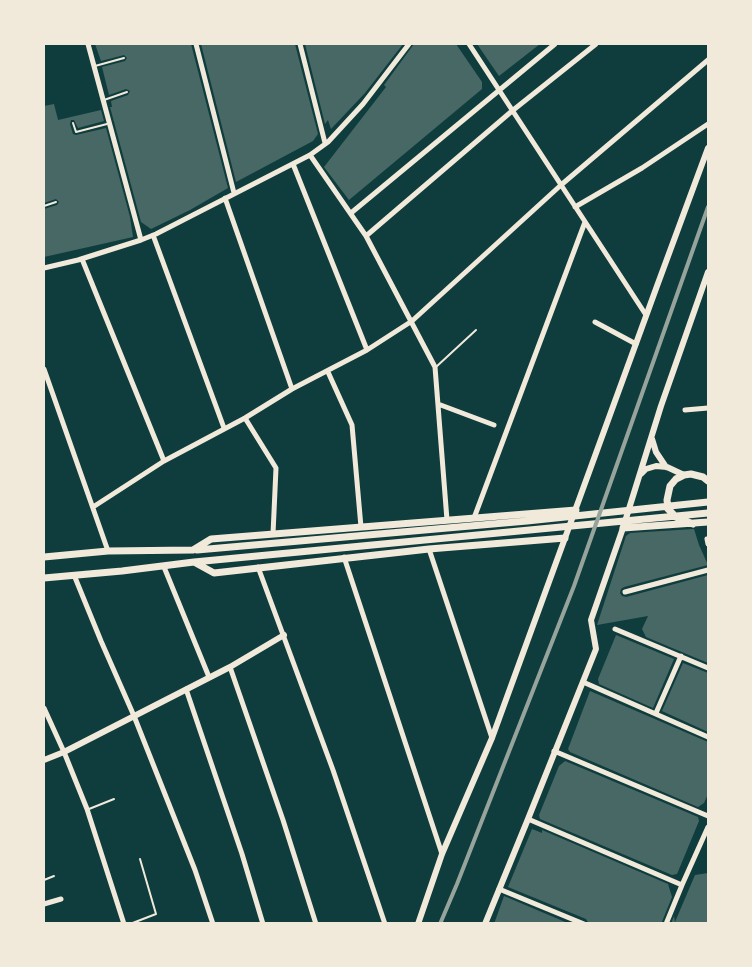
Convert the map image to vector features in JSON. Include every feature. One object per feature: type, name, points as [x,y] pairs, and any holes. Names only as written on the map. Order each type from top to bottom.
[{"type":"main road","points":[[693,524],[676,518],[668,509],[670,486],[676,479],[688,474],[703,477],[708,481]]},
{"type":"main road","points":[[44,557],[108,551],[193,550],[527,521],[708,502]]},
{"type":"main road","points":[[193,550],[211,539],[576,510]]},
{"type":"main road","points":[[527,513],[538,523],[538,530],[534,537],[528,540]]},
{"type":"main road","points":[[44,578],[708,513]]},
{"type":"main road","points":[[623,528],[708,522]]},
{"type":"main road","points":[[194,562],[214,573],[344,557],[565,538]]},
{"type":"street","points":[[88,44],[141,240]]},
{"type":"street","points":[[196,44],[234,193]]},
{"type":"street","points":[[300,44],[325,143]]},
{"type":"street","points":[[44,268],[82,259],[153,236],[310,155],[363,104],[409,44]]},
{"type":"street","points":[[469,44],[646,315]]},
{"type":"street","points":[[351,213],[555,44]]},
{"type":"street","points":[[366,236],[512,111],[596,44]]},
{"type":"street","points":[[93,507],[164,461],[367,350],[412,321],[561,185],[708,60]]},
{"type":"street","points":[[575,207],[642,168],[708,124]]},
{"type":"street","points":[[418,924],[442,854],[492,738],[708,148]]},
{"type":"street","points":[[310,155],[366,236],[435,367],[447,520]]},
{"type":"street","points":[[293,164],[367,350]]},
{"type":"street","points":[[225,198],[292,389]]},
{"type":"street","points":[[474,518],[585,222]]},
{"type":"street","points":[[153,236],[224,428]]},
{"type":"street","points":[[82,259],[164,461]]},
{"type":"street","points":[[485,924],[596,649],[591,620],[708,272]]},
{"type":"street","points":[[595,322],[636,344]]},
{"type":"street","points":[[44,369],[108,551]]},
{"type":"street","points":[[328,372],[352,425],[362,527]]},
{"type":"street","points":[[438,404],[494,425]]},
{"type":"street","points":[[685,410],[708,408]]},
{"type":"street","points":[[245,417],[276,468],[273,534]]},
{"type":"street","points":[[651,437],[656,452],[667,467]]},
{"type":"street","points":[[639,475],[656,466],[688,474]]},
{"type":"street","points":[[429,549],[492,738]]},
{"type":"street","points":[[344,557],[442,854]]},
{"type":"street","points":[[164,567],[209,677]]},
{"type":"street","points":[[258,567],[333,770],[385,924]]},
{"type":"street","points":[[625,592],[708,570]]},
{"type":"street","points":[[74,575],[134,716],[195,870],[213,924]]},
{"type":"street","points":[[615,629],[708,668]]},
{"type":"street","points":[[44,760],[230,667],[284,635]]},
{"type":"street","points":[[656,713],[681,656]]},
{"type":"street","points":[[230,667],[316,924]]},
{"type":"street","points":[[583,682],[708,737]]},
{"type":"street","points":[[186,689],[242,854],[263,924]]},
{"type":"street","points":[[44,708],[87,809],[124,924]]},
{"type":"street","points":[[554,751],[708,816]]},
{"type":"street","points":[[528,819],[682,885]]},
{"type":"street","points":[[707,829],[708,843]]},
{"type":"street","points":[[666,924],[707,829]]},
{"type":"street","points":[[499,889],[584,924]]},
{"type":"street","points":[[44,904],[61,899]]},
{"type":"lane","points":[[94,66],[124,58]]},
{"type":"lane","points":[[103,100],[127,92]]},
{"type":"lane","points":[[73,123],[76,132],[109,123]]},
{"type":"lane","points":[[44,206],[56,202]]},
{"type":"lane","points":[[435,367],[476,330]]},
{"type":"lane","points":[[87,809],[114,799]]},
{"type":"lane","points":[[130,924],[156,914],[140,859]]},
{"type":"lane","points":[[44,880],[54,876]]},
{"type":"building","points":[[95,44],[191,44],[228,188],[151,229],[141,222],[110,107],[112,107],[111,101],[128,95],[130,91],[126,89],[109,95],[102,67],[125,61],[127,58],[124,55],[101,61]]},
{"type":"building","points":[[201,44],[295,44],[318,134],[313,141],[236,182]]},
{"type":"building","points":[[305,44],[403,44],[365,93],[331,129],[328,120],[325,124]]},
{"type":"building","points":[[414,44],[456,44],[482,82],[482,89],[349,200],[324,167],[386,87],[384,85]]},
{"type":"building","points":[[477,44],[540,44],[499,76]]},
{"type":"building","points":[[54,104],[58,120],[101,110],[104,121],[78,128],[74,120],[71,120],[70,124],[73,134],[76,135],[106,128],[130,217],[133,237],[44,257],[44,209],[57,205],[59,202],[56,199],[44,203],[44,106]]},
{"type":"building","points":[[694,529],[708,565],[624,587],[620,593],[626,597],[708,575],[708,663],[646,637],[642,629],[648,616],[597,625],[626,536],[630,533]]},
{"type":"building","points":[[616,635],[674,659],[653,708],[599,684],[598,679]]},
{"type":"building","points":[[683,663],[708,673],[708,732],[662,711]]},
{"type":"building","points":[[590,691],[708,742],[708,794],[704,803],[698,807],[570,752],[568,749]]},
{"type":"building","points":[[565,761],[698,817],[699,821],[677,874],[672,875],[540,819],[539,815],[559,766]]},
{"type":"building","points":[[532,829],[542,833],[542,830],[668,884],[672,897],[661,924],[589,924],[586,919],[508,887]]},
{"type":"building","points":[[708,873],[708,924],[671,924],[674,916],[675,922],[695,875]]},
{"type":"building","points":[[504,896],[570,924],[494,924]]},
{"type":"railway","points":[[440,924],[574,586],[708,207]]}]
